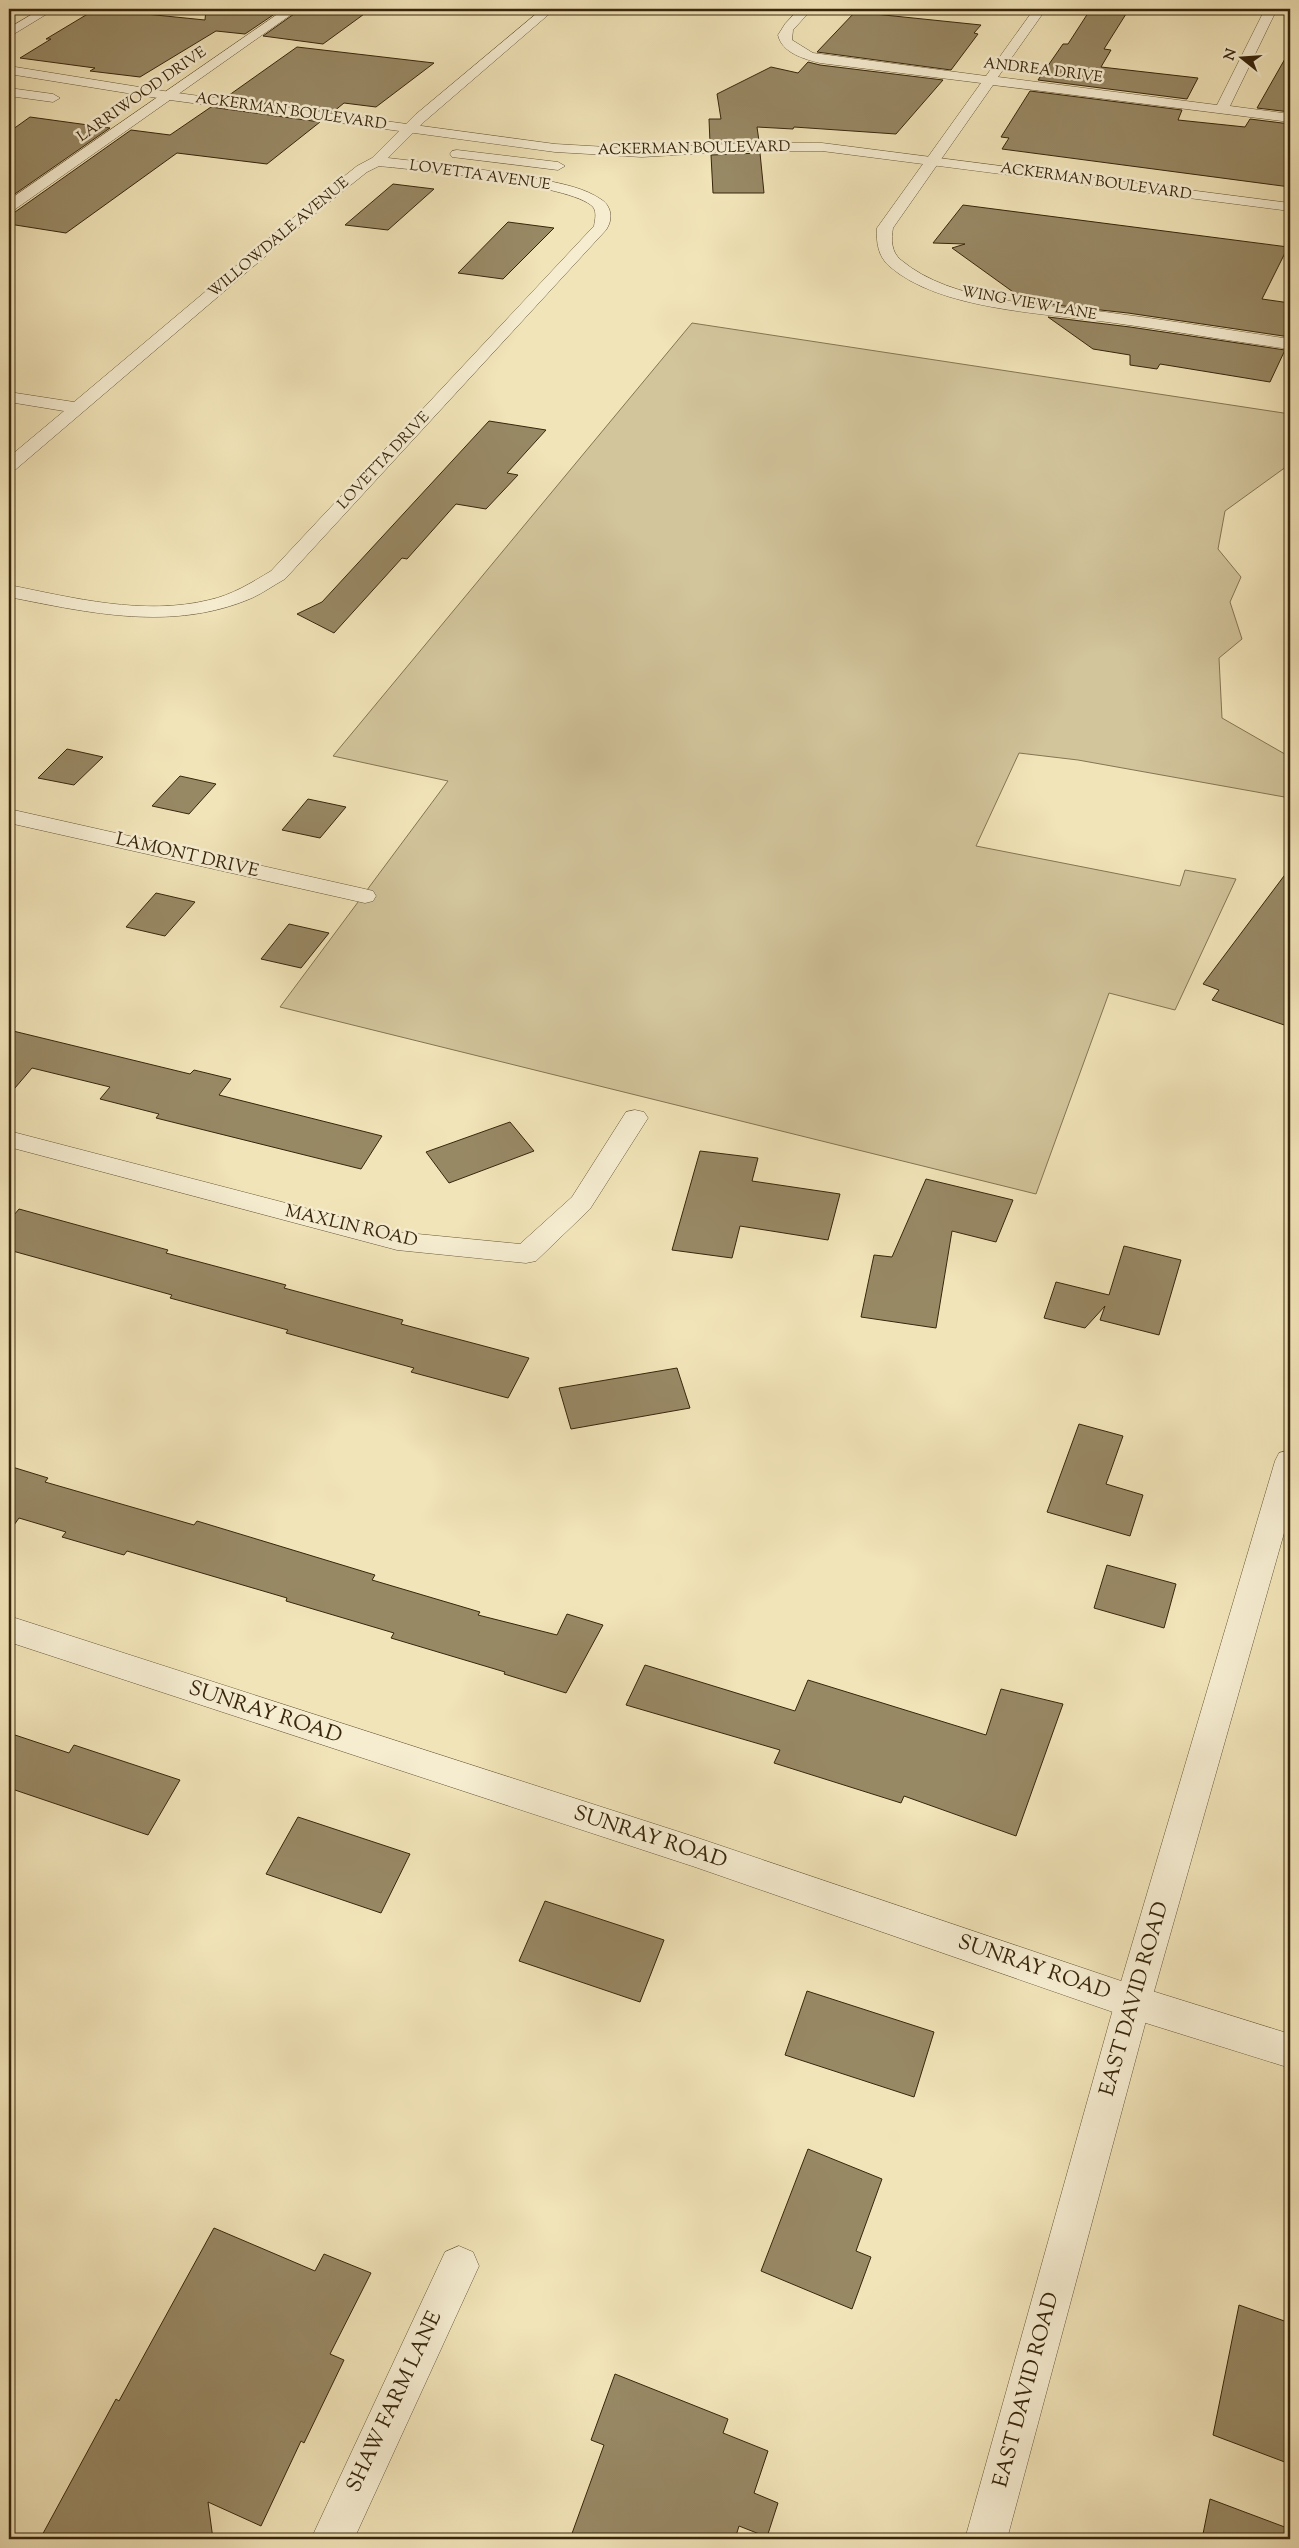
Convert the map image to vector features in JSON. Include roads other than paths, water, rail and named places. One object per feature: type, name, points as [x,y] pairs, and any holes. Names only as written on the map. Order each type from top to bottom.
[{"type":"street","points":[[9,33],[49,9]]},
{"type":"street","name":"LARRIWOOD DRIVE","points":[[9,207],[293,9]]},
{"type":"street","name":"WILLOWDALE AVENUE","points":[[9,466],[317,206],[362,169],[377,161],[409,128],[549,9]]},
{"type":"street","name":"ANDREA DRIVE","points":[[806,9],[786,30],[784,36],[786,42],[794,49],[812,57],[839,62],[1290,118]]},
{"type":"street","name":"WING VIEW LANE","points":[[1040,9],[885,228],[883,241],[887,253],[894,262],[910,273],[932,284],[982,298],[1290,344]]},
{"type":"street","points":[[1222,109],[1271,9]]},
{"type":"street","name":"ACKERMAN BOULEVARD","points":[[9,70],[170,96],[536,146],[605,152],[788,146],[857,151],[1290,207]]},
{"type":"street","points":[[9,92],[52,98]]},
{"type":"street","name":"ACKERMAN BOULEVARD","points":[[150,110],[170,113]]},
{"type":"street","name":"ACKERMAN BOULEVARD","points":[[374,142],[412,148]]},
{"type":"street","name":"ACKERMAN BOULEVARD","points":[[440,152],[515,163],[574,168]]},
{"type":"street","name":"LOVETTA AVENUE","points":[[377,161],[541,184],[582,194]]},
{"type":"street","points":[[903,175],[941,180]]},
{"type":"street","name":"LOVETTA DRIVE","points":[[9,591],[123,612],[153,613],[185,611],[218,604],[243,596],[278,575],[601,227],[604,218],[602,210],[597,202],[582,194]]},
{"type":"street","points":[[9,397],[77,408]]},
{"type":"street","name":"LAMONT DRIVE","points":[[9,816],[365,896]]},
{"type":"street","name":"MAXLIN ROAD","points":[[9,1139],[396,1241],[526,1254],[581,1203],[635,1118]]},
{"type":"street","name":"EAST DAVID ROAD","points":[[986,2539],[1133,2002],[1290,1461]]},
{"type":"street","name":"SUNRAY ROAD","points":[[9,1630],[685,1849],[1133,2002],[1290,2051]]},
{"type":"street","name":"SHAW FARM LANE","points":[[332,2539],[459,2266]]}]
